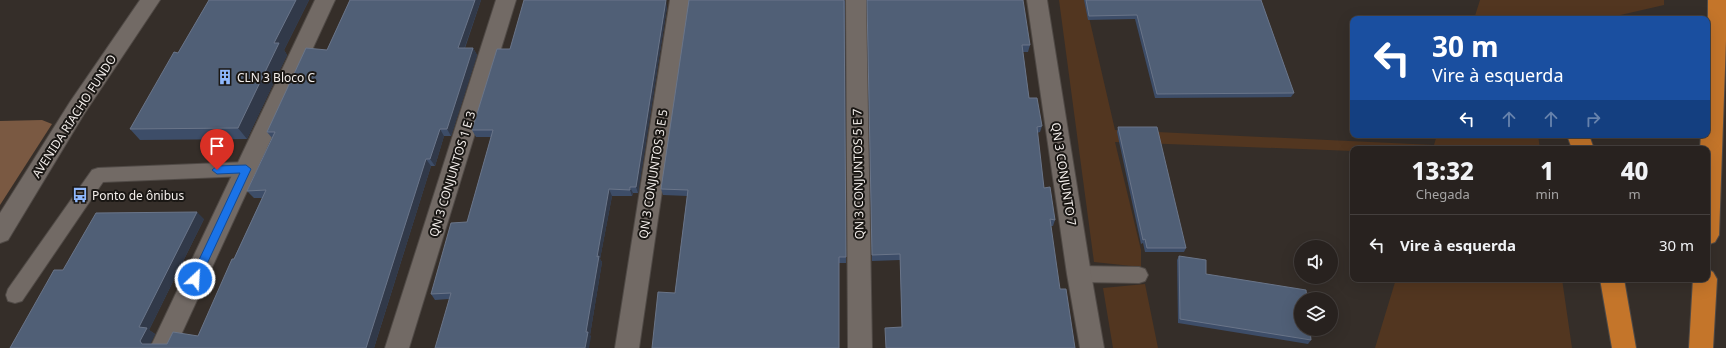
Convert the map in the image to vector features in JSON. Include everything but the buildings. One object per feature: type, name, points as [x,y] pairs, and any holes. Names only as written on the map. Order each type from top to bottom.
[{"type":"highway","points":[[1710,171],[1718,0]]},
{"type":"highway","points":[[1613,282],[1624,348]]},
{"type":"highway","points":[[1701,348],[1705,282]]},
{"type":"street","name":"AVENIDA RIACHO FUNDO","points":[[0,233],[78,108],[150,0]]},
{"type":"street","points":[[162,348],[325,0]]},
{"type":"street","name":"QN 3 CONJUNTOS 1 E 3","points":[[397,348],[506,0]]},
{"type":"street","name":"QN 3 CONJUNTOS 3 E 5","points":[[627,348],[680,0]]},
{"type":"street","name":"QN 3 CONJUNTOS 5 E 7","points":[[856,0],[860,348]]},
{"type":"street","name":"QN 3 CONJUNTO 7","points":[[1037,0],[1079,274],[1092,348]]},
{"type":"lane","points":[[15,295],[98,175],[246,169]]},
{"type":"lane","points":[[1079,274],[1139,275]]},
{"type":"shaded area","points":[[1059,0],[1085,0],[1115,130],[1434,145],[1436,138],[1538,138],[1540,146],[1350,146],[1350,151],[1115,142],[1141,250],[1141,267],[1094,262]]},
{"type":"shaded area","points":[[1480,0],[1664,0],[1664,5],[1616,16],[1475,16]]},
{"type":"shaded area","points":[[42,120],[52,124],[0,205],[0,121]]},
{"type":"shaded area","points":[[1395,282],[1562,282],[1572,348],[1375,348]]},
{"type":"shaded area","points":[[1145,284],[1158,348],[1113,348],[1103,288]]},
{"type":"place","name":"CLN 3 Bloco C","points":[[225,77]]},
{"type":"place","name":"Ponto de ônibus","points":[[80,195]]},
{"type":"route","points":[[195,279],[246,169],[217,170]]}]
